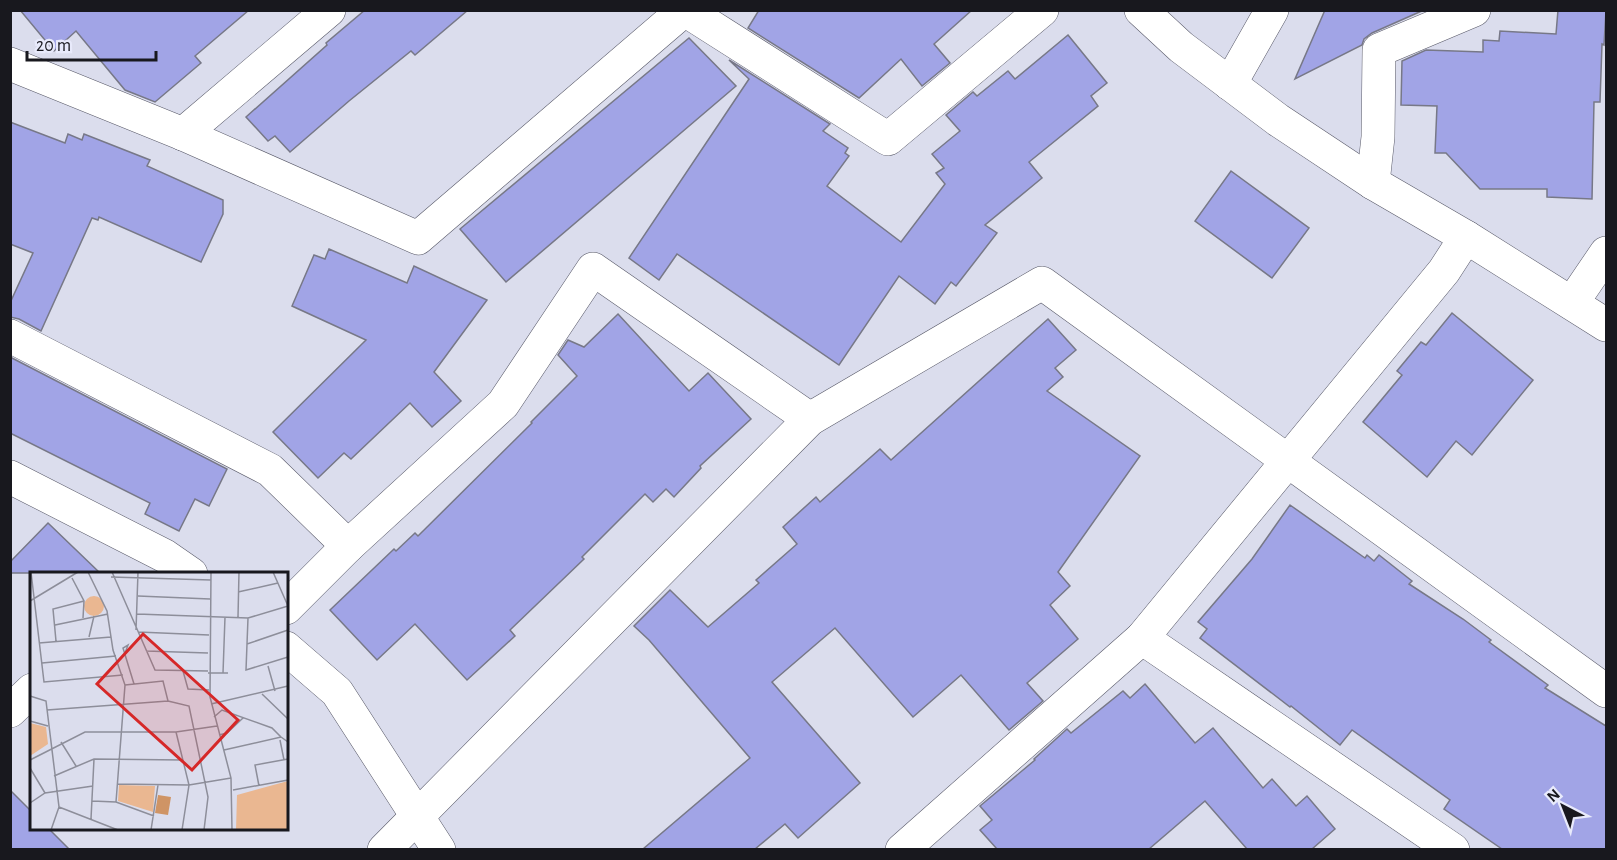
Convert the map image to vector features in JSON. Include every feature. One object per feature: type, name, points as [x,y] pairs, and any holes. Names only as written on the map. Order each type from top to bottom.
[{"type":"street","points":[[183,134],[329,10]]},
{"type":"street","points":[[10,64],[183,134],[418,237],[684,10],[888,139],[1042,10]]},
{"type":"street","points":[[1141,10],[1181,47],[1278,120],[1373,183],[1466,237],[1606,325]]},
{"type":"street","points":[[1230,84],[1272,10]]},
{"type":"street","points":[[1373,183],[1378,137],[1379,50],[1474,10]]},
{"type":"street","points":[[902,849],[1142,638],[1444,271],[1466,237]]},
{"type":"street","points":[[1572,303],[1606,253]]},
{"type":"street","points":[[288,606],[348,546],[504,404],[593,269],[810,419]]},
{"type":"street","points":[[384,849],[810,419],[1042,283],[1606,691]]},
{"type":"street","points":[[10,336],[270,470],[348,546]]},
{"type":"street","points":[[10,477],[168,568]]},
{"type":"street","points":[[1142,638],[1438,846]]},
{"type":"street","points":[[288,650],[337,692],[439,849]]},
{"type":"street","points":[[10,711],[30,692]]},
{"type":"building","points":[[20,10],[249,10],[195,56],[201,63],[155,102],[125,90],[76,31],[54,51]]},
{"type":"building","points":[[365,10],[468,10],[415,55],[411,51],[290,152],[275,136],[268,141],[246,117]]},
{"type":"building","points":[[759,10],[972,10],[934,44],[950,63],[922,86],[901,59],[859,98],[748,28]]},
{"type":"building","points":[[1325,10],[1424,10],[1372,33],[1364,39],[1362,45],[1295,79]]},
{"type":"building","points":[[1558,10],[1606,10],[1600,102],[1594,102],[1592,199],[1547,197],[1547,189],[1480,189],[1446,153],[1435,153],[1437,106],[1401,105],[1402,61],[1426,50],[1483,52],[1483,40],[1499,41],[1500,31],[1556,34]]},
{"type":"building","points":[[1068,35],[1107,83],[1091,96],[1098,106],[1029,162],[1042,178],[985,225],[997,233],[956,286],[951,282],[935,304],[899,276],[839,365],[677,254],[659,280],[629,258],[749,79],[729,60],[830,124],[823,131],[848,148],[845,153],[849,156],[827,186],[901,242],[945,184],[936,173],[944,168],[932,154],[960,131],[946,115],[973,92],[977,96],[1008,71],[1015,79]]},
{"type":"building","points":[[689,38],[736,86],[506,282],[460,229]]},
{"type":"building","points":[[10,122],[65,143],[68,134],[82,140],[84,134],[150,160],[147,166],[223,200],[223,214],[201,262],[99,217],[98,220],[92,218],[41,331],[19,319],[10,317],[10,303],[33,253],[10,244]]},
{"type":"building","points":[[1231,171],[1309,228],[1272,278],[1195,221]]},
{"type":"building","points":[[329,249],[407,283],[414,266],[487,300],[434,372],[461,401],[432,427],[410,403],[351,459],[344,453],[318,478],[273,432],[366,340],[292,306],[314,255],[325,259]]},
{"type":"building","points":[[1452,313],[1533,380],[1472,455],[1456,441],[1427,477],[1363,422],[1402,375],[1397,371],[1421,342],[1426,345]]},
{"type":"building","points":[[618,314],[689,391],[708,373],[751,419],[700,466],[701,468],[674,497],[666,489],[653,502],[645,494],[582,557],[584,559],[510,630],[515,636],[467,680],[415,624],[377,660],[330,610],[394,549],[396,551],[415,533],[418,536],[577,376],[558,355],[568,340],[584,347]]},
{"type":"building","points":[[1048,319],[1076,350],[1055,368],[1063,377],[1047,391],[1140,456],[1058,572],[1070,586],[1050,605],[1078,639],[1027,683],[1043,701],[1009,730],[961,675],[913,717],[835,628],[772,682],[860,783],[798,838],[785,824],[755,849],[643,849],[750,758],[649,640],[634,626],[670,590],[708,627],[759,583],[756,580],[797,544],[783,527],[816,497],[820,502],[880,449],[891,460]]},
{"type":"building","points":[[10,357],[227,469],[209,506],[195,499],[179,531],[145,514],[150,503],[10,433]]},
{"type":"building","points":[[1290,505],[1365,558],[1367,555],[1374,561],[1379,555],[1412,581],[1409,584],[1463,619],[1491,640],[1489,642],[1548,685],[1545,688],[1606,726],[1606,849],[1502,849],[1444,809],[1450,800],[1352,730],[1340,745],[1200,638],[1207,629],[1198,622],[1252,559]]},
{"type":"building","points":[[48,523],[99,572],[10,573],[10,562]]},
{"type":"building","points":[[1145,684],[1195,743],[1213,728],[1263,788],[1272,779],[1296,806],[1307,796],[1335,829],[1312,849],[1247,849],[1205,801],[1149,849],[997,849],[980,830],[992,820],[980,806],[1035,760],[1067,729],[1071,733],[1123,691],[1130,698]]},
{"type":"building","points":[[10,790],[30,810],[30,830],[50,830],[69,849],[10,849]]}]
